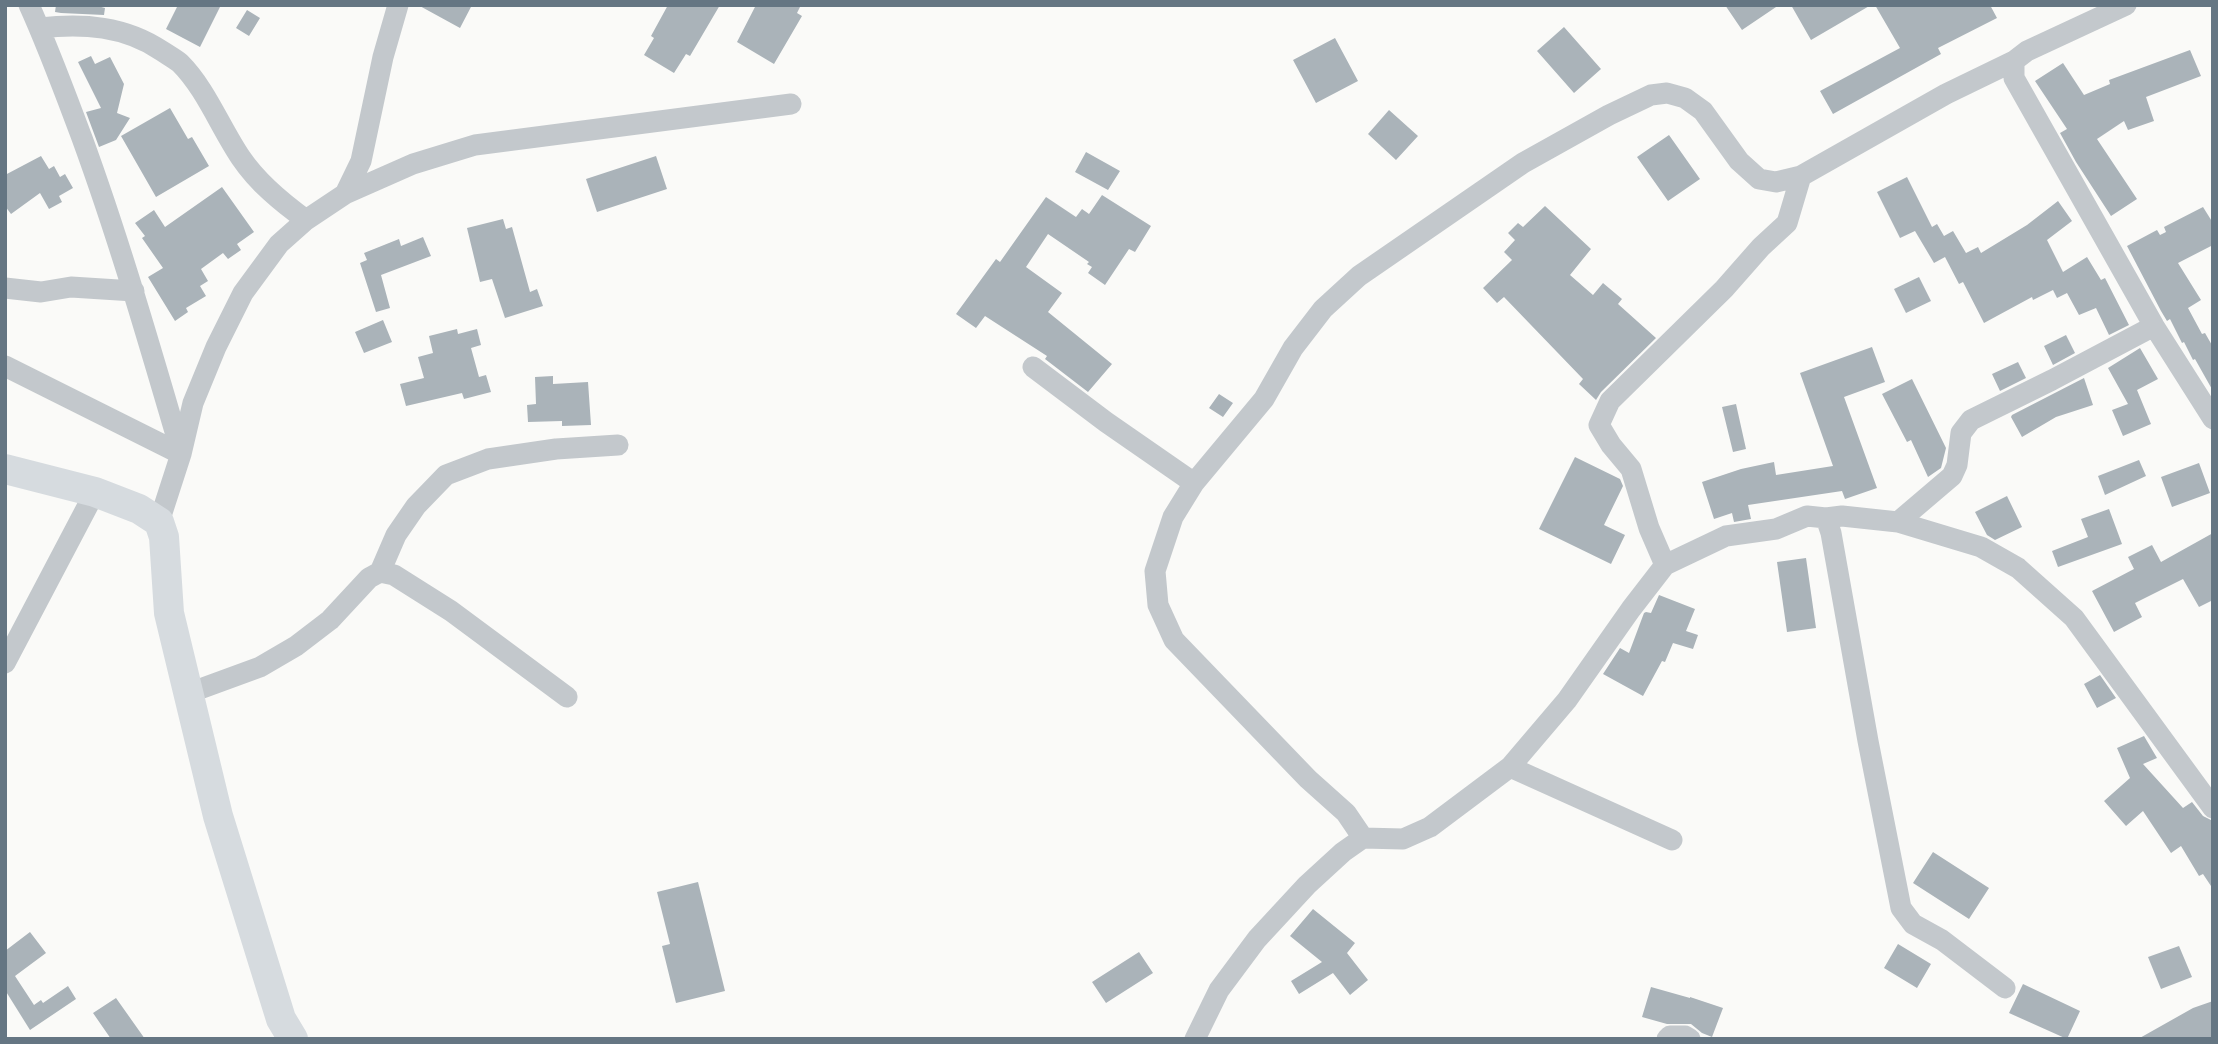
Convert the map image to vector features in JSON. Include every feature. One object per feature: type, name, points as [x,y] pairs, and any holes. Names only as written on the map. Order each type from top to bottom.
[{"type":"street","points":[[29,5],[49,48],[96,178],[134,291],[181,454]]},
{"type":"street","points":[[345,194],[361,161],[383,57],[398,5]]},
{"type":"street","points":[[1363,838],[1346,813],[1308,779],[1174,640],[1158,605],[1155,571],[1173,517],[1194,483],[1264,399],[1293,348],[1323,309],[1359,276],[1523,163],[1651,95],[1667,93],[1685,98],[1703,111],[1740,161],[1759,179],[1776,182],[1801,176],[1946,94],[2014,61],[2027,51],[2122,6]]},
{"type":"street","points":[[40,28],[68,25],[113,28],[147,40],[180,63],[201,91],[242,159],[274,197],[306,220]]},
{"type":"street","points":[[2014,61],[2014,78],[2154,326],[2213,419]]},
{"type":"street","points":[[284,1032],[218,816],[169,614],[164,537],[159,522],[181,454],[193,403],[216,346],[243,293],[279,244],[306,220],[345,194],[414,164],[475,145],[791,104]]},
{"type":"street","points":[[1665,565],[1649,528],[1631,468],[1611,445],[1599,425],[1610,401],[1787,223],[1801,176]]},
{"type":"street","points":[[5,288],[41,292],[71,288],[134,291]]},
{"type":"street","points":[[1898,522],[1952,476],[1957,466],[1961,433],[1971,420],[2154,326]]},
{"type":"street","points":[[5,366],[181,454]]},
{"type":"street","points":[[1033,367],[1194,483]]},
{"type":"street","points":[[189,693],[260,667],[296,646],[330,620],[369,578],[380,572],[396,535],[416,506],[446,475],[488,459],[556,449],[618,445]]},
{"type":"street","points":[[5,468],[95,492],[139,509],[159,522]]},
{"type":"street","points":[[5,663],[95,492]]},
{"type":"street","points":[[1195,1039],[1219,990],[1257,939],[1307,885],[1343,852],[1363,838],[1403,839],[1430,827],[1510,767],[1567,700],[1665,565],[1726,536],[1776,529],[1807,516],[1842,516],[1898,522],[1981,547],[2018,568],[2074,618],[2213,808]]},
{"type":"street","points":[[1826,518],[1901,908],[1913,924],[1942,940],[2004,988]]},
{"type":"street","points":[[380,572],[394,575],[452,611],[567,697]]},
{"type":"street","points":[[1510,767],[1672,839]]},
{"type":"street","points":[[1667,1039],[1670,1036],[1685,1036],[1690,1039]]},
{"type":"building","points":[[56,5],[94,5],[105,8],[104,15],[61,13],[55,12]]},
{"type":"building","points":[[178,5],[221,5],[200,47],[166,29]]},
{"type":"building","points":[[418,5],[472,5],[460,28]]},
{"type":"building","points":[[668,5],[720,5],[690,56],[686,54],[674,73],[644,55]]},
{"type":"building","points":[[756,5],[801,5],[797,13],[802,16],[774,64],[737,42]]},
{"type":"building","points":[[1725,5],[1779,5],[1742,30]]},
{"type":"building","points":[[1791,5],[1871,5],[1811,40]]},
{"type":"building","points":[[1875,5],[1990,5],[1997,18],[1938,48],[1941,54],[1833,114],[1820,91],[1900,48]]},
{"type":"building","points":[[247,10],[260,18],[249,36],[236,28]]},
{"type":"building","points":[[1564,27],[1601,69],[1574,93],[1537,51]]},
{"type":"building","points":[[1335,38],[1358,81],[1316,103],[1293,60]]},
{"type":"building","points":[[2190,50],[2201,76],[2146,97],[2154,121],[2128,130],[2124,121],[2097,139],[2137,199],[2111,216],[2060,133],[2067,129],[2035,81],[2063,63],[2084,95],[2110,84],[2109,80]]},
{"type":"building","points":[[91,56],[95,64],[110,57],[124,84],[117,113],[130,118],[116,140],[99,147],[86,112],[101,108],[78,62]]},
{"type":"building","points":[[170,108],[188,139],[192,137],[209,166],[156,197],[121,136]]},
{"type":"building","points":[[1389,110],[1418,136],[1396,160],[1368,134]]},
{"type":"building","points":[[1669,135],[1700,179],[1668,201],[1637,157]]},
{"type":"building","points":[[1086,152],[1120,171],[1108,190],[1075,172]]},
{"type":"building","points":[[41,156],[49,169],[54,166],[60,177],[65,174],[73,188],[59,196],[62,202],[49,209],[40,193],[11,214],[5,206],[5,175]]},
{"type":"building","points":[[656,156],[667,189],[597,212],[586,179]]},
{"type":"building","points":[[1907,177],[1932,227],[1937,224],[1944,236],[1953,231],[1966,253],[1978,247],[1981,253],[2027,225],[2058,201],[2072,221],[2047,240],[2063,272],[2087,257],[2101,280],[2105,278],[2129,325],[2109,335],[2096,308],[2079,315],[2067,293],[2057,298],[2053,290],[2033,300],[2032,297],[1984,323],[1963,282],[1959,284],[1945,257],[1934,263],[1915,231],[1900,238],[1877,192]]},
{"type":"building","points":[[222,187],[254,232],[237,244],[241,250],[228,259],[223,253],[201,269],[208,281],[200,286],[206,296],[186,308],[188,312],[175,321],[148,277],[163,268],[135,223],[154,210],[165,227]]},
{"type":"building","points":[[1102,195],[1151,226],[1135,252],[1129,249],[1105,285],[1088,273],[1092,267],[1087,264],[1089,262],[1048,234],[1026,267],[1062,293],[1048,312],[1112,364],[1088,392],[1045,359],[1047,356],[985,316],[976,328],[956,314],[996,259],[1000,262],[1046,197],[1076,217],[1082,209],[1089,214]]},
{"type":"building","points":[[1545,206],[1591,249],[1570,275],[1593,295],[1603,283],[1622,299],[1618,304],[1656,338],[1596,400],[1579,384],[1583,379],[1504,297],[1497,303],[1483,288],[1512,260],[1504,252],[1515,240],[1508,233],[1518,223],[1523,227]]},
{"type":"building","points":[[2203,207],[2213,223],[2213,245],[2178,263],[2201,300],[2188,308],[2202,334],[2205,333],[2213,347],[2213,391],[2170,319],[2167,321],[2161,311],[2127,246],[2157,230],[2160,235],[2166,232],[2164,227]]},
{"type":"building","points":[[503,219],[506,229],[512,227],[530,292],[537,289],[543,306],[505,318],[492,279],[480,282],[467,228]]},
{"type":"building","points":[[423,237],[431,256],[381,275],[390,308],[376,312],[360,263],[367,260],[364,253],[399,239],[401,246]]},
{"type":"building","points":[[1919,277],[1931,301],[1906,313],[1894,289]]},
{"type":"building","points":[[383,320],[392,342],[364,353],[355,332]]},
{"type":"building","points":[[457,329],[458,334],[477,329],[481,345],[471,348],[479,377],[486,375],[491,392],[464,399],[462,393],[406,406],[400,384],[424,378],[418,357],[433,353],[429,336]]},
{"type":"building","points":[[2066,335],[2075,353],[2053,365],[2044,346]]},
{"type":"building","points":[[1872,347],[1885,382],[1844,397],[1877,488],[1845,499],[1842,491],[1748,505],[1751,519],[1734,522],[1732,513],[1714,519],[1702,482],[1774,462],[1776,475],[1833,466],[1800,373]]},
{"type":"building","points":[[2140,348],[2158,379],[2137,390],[2151,424],[2123,436],[2112,410],[2128,404],[2108,368]]},
{"type":"building","points":[[2018,362],[2026,378],[2000,391],[1992,374]]},
{"type":"building","points":[[553,376],[553,384],[588,382],[591,425],[562,426],[562,421],[528,422],[527,405],[536,404],[535,377]]},
{"type":"building","points":[[2084,378],[2093,405],[2056,417],[2022,437],[2012,415]]},
{"type":"building","points":[[1912,379],[1946,448],[1941,468],[1928,477],[1911,440],[1907,442],[1882,394]]},
{"type":"building","points":[[1219,394],[1233,403],[1223,417],[1209,408]]},
{"type":"building","points":[[1736,404],[1746,449],[1733,452],[1722,407]]},
{"type":"building","points":[[1575,457],[1620,479],[1623,486],[1604,525],[1625,535],[1611,564],[1539,529]]},
{"type":"building","points":[[2139,460],[2146,476],[2105,495],[2098,476]]},
{"type":"building","points":[[2199,463],[2210,493],[2172,507],[2161,477]]},
{"type":"building","points":[[2007,496],[2022,527],[1995,540],[1987,535],[1975,512]]},
{"type":"building","points":[[2109,509],[2122,544],[2058,567],[2052,551],[2088,537],[2081,519]]},
{"type":"building","points":[[2213,533],[2213,600],[2199,607],[2183,579],[2135,603],[2142,617],[2114,632],[2092,591],[2134,569],[2128,557],[2152,545],[2161,562]]},
{"type":"building","points":[[1806,558],[1816,628],[1787,632],[1777,562]]},
{"type":"building","points":[[1659,595],[1695,609],[1686,631],[1698,635],[1693,649],[1673,643],[1665,662],[1662,661],[1643,696],[1603,674],[1620,648],[1629,653],[1644,613],[1651,613]]},
{"type":"building","points":[[2100,675],[2116,698],[2097,708],[2084,684]]},
{"type":"building","points":[[2144,736],[2157,758],[2143,764],[2183,808],[2192,802],[2203,816],[2213,821],[2213,889],[2203,874],[2199,876],[2181,846],[2171,853],[2143,811],[2126,826],[2104,801],[2130,778],[2117,748]]},
{"type":"building","points":[[1933,852],[1989,888],[1969,919],[1913,883]]},
{"type":"building","points":[[698,882],[725,991],[676,1003],[662,946],[670,944],[657,892]]},
{"type":"building","points":[[1313,909],[1355,943],[1347,953],[1368,980],[1350,995],[1333,973],[1299,994],[1291,981],[1322,962],[1290,936]]},
{"type":"building","points":[[30,932],[46,953],[15,976],[34,1005],[41,1000],[43,1003],[68,986],[76,999],[30,1030],[5,990],[5,951]]},
{"type":"building","points":[[1898,944],[1931,964],[1917,988],[1884,968]]},
{"type":"building","points":[[2179,946],[2192,977],[2161,989],[2148,957]]},
{"type":"building","points":[[1139,952],[1153,973],[1106,1003],[1092,982]]},
{"type":"building","points":[[2023,984],[2080,1011],[2067,1039],[2009,1013]]},
{"type":"building","points":[[1651,987],[1723,1008],[1712,1037],[1691,1024],[1667,1024],[1642,1017]]},
{"type":"building","points":[[116,998],[145,1039],[111,1039],[93,1013]]},
{"type":"building","points":[[2213,1001],[2213,1039],[2138,1039],[2193,1008]]}]
